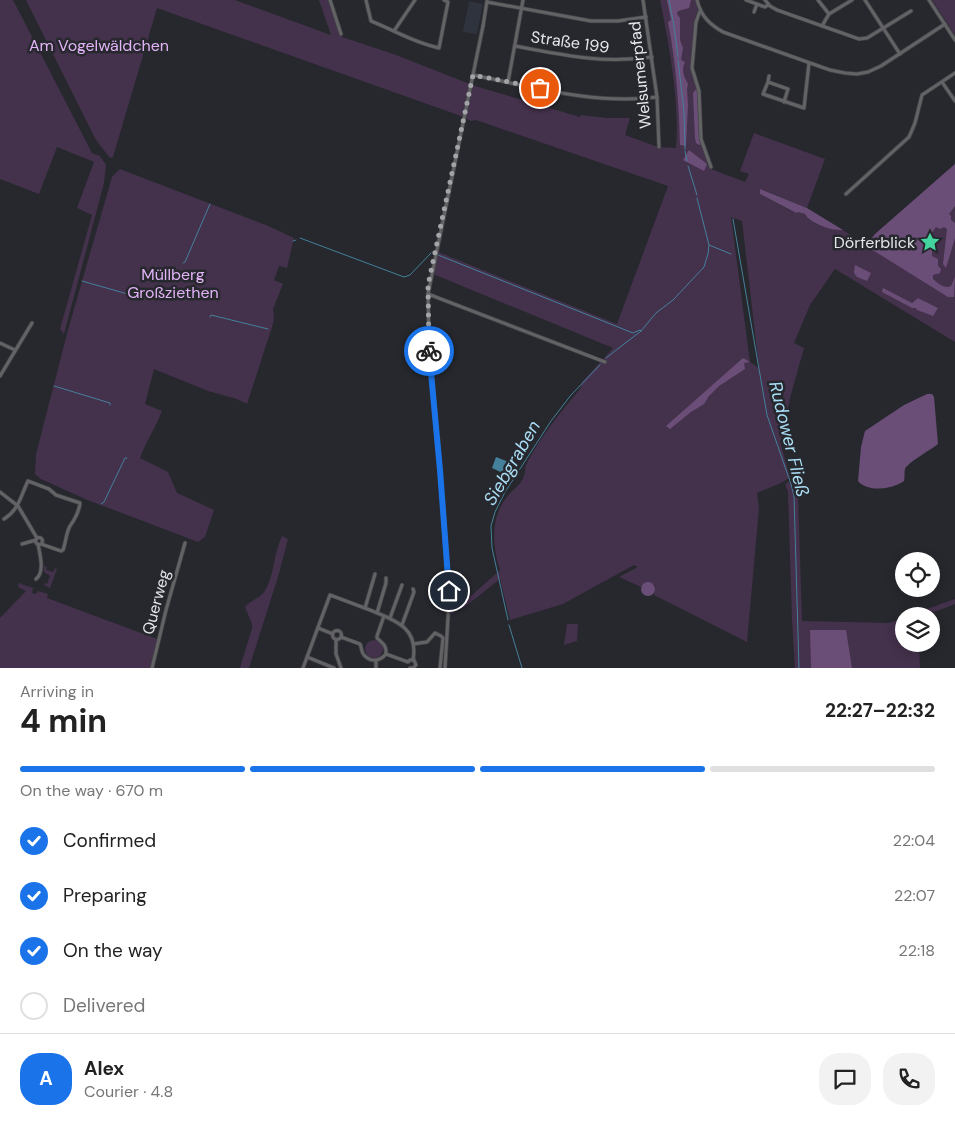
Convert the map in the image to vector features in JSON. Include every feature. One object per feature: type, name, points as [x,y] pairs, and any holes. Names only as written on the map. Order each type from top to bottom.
[{"type":"street","points":[[330,0],[341,34]]},
{"type":"street","points":[[366,0],[370,19],[411,40],[439,48],[448,2],[444,0]]},
{"type":"street","points":[[394,32],[415,0]]},
{"type":"street","points":[[508,82],[523,0]]},
{"type":"street","name":"Welsumerpfad","points":[[644,0],[657,97],[659,147]]},
{"type":"street","points":[[696,0],[700,11],[711,25],[723,32],[840,73],[857,74],[873,70],[945,24]]},
{"type":"street","points":[[746,0],[765,6],[768,4]]},
{"type":"street","points":[[765,0],[777,10],[863,39],[911,11]]},
{"type":"street","points":[[818,0],[829,14]]},
{"type":"street","points":[[822,26],[829,14],[852,0]]},
{"type":"street","points":[[865,0],[900,54]]},
{"type":"street","points":[[929,0],[955,40]]},
{"type":"street","points":[[445,668],[449,601],[429,342],[428,294],[487,1],[598,21],[618,21],[646,17]]},
{"type":"street","points":[[754,12],[757,4]]},
{"type":"street","points":[[700,11],[696,22],[692,68],[699,91],[701,139],[711,167]]},
{"type":"street","name":"Straße 199","points":[[515,46],[595,60],[614,61],[652,57]]},
{"type":"street","points":[[769,76],[763,94],[804,108],[809,63]]},
{"type":"street","points":[[846,194],[907,140],[915,123],[920,97],[955,73]]},
{"type":"street","points":[[473,75],[602,99],[657,97]]},
{"type":"street","points":[[768,82],[788,89],[784,102]]},
{"type":"street","points":[[942,82],[955,101]]},
{"type":"street","points":[[428,294],[605,362]]},
{"type":"street","points":[[0,376],[32,323]]},
{"type":"street","points":[[0,343],[15,350]]},
{"type":"street","points":[[0,492],[18,506],[40,544],[61,551],[67,540],[66,537],[71,525],[74,523],[80,504],[28,481],[18,506],[4,519]]},
{"type":"street","points":[[22,544],[42,538],[40,544],[41,572],[36,579]]},
{"type":"street","name":"Querweg","points":[[152,668],[166,610],[186,543]]},
{"type":"street","points":[[365,608],[376,574]]},
{"type":"street","points":[[377,613],[386,578]]},
{"type":"street","points":[[390,618],[402,585]]},
{"type":"street","points":[[402,625],[414,592],[413,589]]},
{"type":"street","points":[[304,668],[330,595],[390,618],[402,625],[410,635],[413,644],[413,660],[416,662],[412,668]]},
{"type":"street","points":[[384,616],[377,638],[385,645],[386,654]]},
{"type":"street","points":[[318,628],[333,634]]},
{"type":"street","points":[[333,634],[338,631],[341,633],[341,637]]},
{"type":"street","points":[[413,644],[427,642],[435,633],[441,636],[443,638],[440,668]]},
{"type":"street","points":[[308,657],[334,668],[340,667],[336,654],[336,640],[333,638],[333,634]]},
{"type":"street","points":[[341,637],[360,644],[365,656],[376,660],[386,654]]},
{"type":"street","points":[[336,640],[341,637]]},
{"type":"street","points":[[386,654],[408,662],[412,668]]},
{"type":"street","points":[[376,660],[376,668]]},
{"type":"street","points":[[408,662],[413,660]]},
{"type":"street","points":[[412,668],[421,668]]},
{"type":"shaded area","points":[[667,0],[691,0],[689,8],[678,11],[677,14],[680,18],[680,40],[683,48],[681,60],[685,62],[683,68],[688,84],[686,146],[680,145],[677,83],[668,22],[671,20]]},
{"type":"shaded area","points":[[469,1],[483,4],[477,34],[463,32]]},
{"type":"shaded area","points":[[697,88],[701,144],[699,145],[696,143],[695,138],[693,93]]},
{"type":"shaded area","points":[[689,150],[707,164],[704,171],[683,160]]},
{"type":"shaded area","name":"Dörferblick","points":[[955,164],[955,206],[949,214],[951,220],[955,223],[955,238],[946,268],[943,264],[947,229],[936,227],[926,241],[924,239],[921,242],[932,250],[932,256],[938,259],[938,266],[941,269],[940,273],[933,275],[933,279],[942,286],[948,287],[951,286],[955,277],[954,297],[948,297],[871,249],[870,245],[875,241],[871,240],[875,234]]},
{"type":"shaded area","points":[[760,189],[807,208],[843,230],[817,224],[805,214],[796,213],[760,194]]},
{"type":"shaded area","points":[[855,265],[871,273],[867,281],[857,277],[854,273]]},
{"type":"shaded area","points":[[883,288],[912,303],[918,298],[938,308],[933,316],[912,308],[882,292]]},
{"type":"shaded area","points":[[743,358],[750,362],[744,363],[745,369],[719,386],[704,404],[670,429],[666,426]]},
{"type":"shaded area","points":[[927,394],[932,394],[934,397],[938,444],[907,466],[904,481],[899,484],[887,488],[874,488],[862,485],[858,481],[861,447],[865,431],[904,405]]},
{"type":"shaded area","points":[[645,582],[651,582],[655,589],[651,596],[645,596],[641,592],[641,586]]},
{"type":"shaded area","points":[[810,630],[846,630],[852,668],[811,668]]},
{"type":"green space","points":[[0,0],[13,0],[92,153],[100,156],[106,165],[104,183],[64,334],[60,329],[92,215],[77,208],[94,162],[57,147],[39,194],[0,179]]},
{"type":"green space","name":"Am Vogelwäldchen","points":[[26,0],[235,0],[331,35],[319,0],[329,0],[342,37],[396,55],[475,86],[580,117],[581,115],[630,118],[625,135],[658,147],[676,148],[675,93],[660,0],[696,0],[698,10],[695,19],[691,70],[698,91],[700,135],[709,162],[707,164],[711,169],[745,182],[749,174],[740,171],[754,133],[825,159],[807,208],[761,189],[760,194],[795,213],[805,214],[816,224],[836,230],[843,230],[864,244],[955,164],[955,342],[835,269],[810,305],[794,343],[804,348],[780,441],[790,477],[757,493],[759,508],[747,642],[654,595],[654,584],[644,584],[641,587],[619,577],[638,567],[634,565],[563,604],[510,620],[500,579],[466,606],[451,614],[450,591],[470,597],[500,570],[495,551],[494,532],[501,505],[523,479],[526,465],[531,455],[558,416],[580,389],[582,382],[613,348],[433,274],[438,252],[617,324],[668,186],[476,120],[471,121],[157,8],[113,157],[110,158],[96,140]],"holes":[[[731,217],[742,221],[759,368],[750,362]],[[883,289],[912,303],[918,298],[937,308],[916,307]]]},
{"type":"green space","points":[[932,0],[955,0],[955,35]]},
{"type":"green space","name":"Müllberg Großziethen","points":[[120,169],[266,225],[294,238],[287,268],[279,266],[274,280],[283,284],[273,309],[273,324],[247,404],[237,399],[208,391],[154,369],[145,404],[162,411],[140,458],[168,472],[177,493],[214,510],[205,537],[198,542],[85,499],[41,479],[35,474],[36,454],[68,330],[112,177]]},
{"type":"green space","points":[[793,479],[797,482],[802,621],[889,623],[895,621],[895,652],[919,652],[920,668],[795,668],[788,492],[785,484]]},
{"type":"green space","points":[[282,536],[288,539],[278,577],[249,668],[240,668],[252,628],[245,607],[266,589]]},
{"type":"green space","points":[[44,566],[47,567],[46,570],[53,572],[55,568],[57,569],[50,588],[44,585],[45,583],[47,584],[50,576],[44,572]]},
{"type":"green space","points":[[19,582],[33,588],[32,593],[36,594],[39,589],[38,591],[48,594],[47,598],[157,639],[151,668],[0,668],[0,618],[26,591],[18,587]]},
{"type":"green space","points":[[955,599],[955,604],[944,608],[940,609],[940,607],[933,607]]},
{"type":"green space","points":[[567,624],[578,624],[577,641],[564,645]]},
{"type":"green space","points":[[374,640],[380,643],[383,649],[380,655],[374,658],[368,655],[365,649],[368,643]]},
{"type":"water","points":[[496,457],[514,464],[509,476],[492,468]]},
{"type":"waterway","name":"Rudower Fließ","points":[[669,0],[678,57]]},
{"type":"waterway","name":"Rudower Fließ","points":[[678,60],[684,111],[685,149]]},
{"type":"waterway","name":"Siebgraben","points":[[685,151],[687,161]]},
{"type":"waterway","name":"Siebgraben","points":[[688,166],[697,195]]},
{"type":"waterway","name":"Siebgraben","points":[[606,358],[641,331],[656,313],[673,300],[704,267],[709,245],[697,198]]},
{"type":"waterway","points":[[183,263],[210,204]]},
{"type":"waterway","name":"Rudower Fließ","points":[[733,219],[767,415],[794,496],[799,668]]},
{"type":"waterway","points":[[300,238],[404,277],[410,275],[431,253]]},
{"type":"waterway","points":[[709,245],[731,254]]},
{"type":"waterway","points":[[438,255],[633,333],[641,331]]},
{"type":"waterway","points":[[82,281],[140,296]]},
{"type":"waterway","points":[[210,317],[211,315],[268,329]]},
{"type":"waterway","name":"Siebgraben","points":[[508,620],[492,548],[491,526],[495,512],[505,492],[551,421],[571,395],[600,365]]},
{"type":"waterway","points":[[54,386],[110,403],[110,405]]},
{"type":"waterway","points":[[101,504],[104,502],[125,458],[127,458]]},
{"type":"waterway","name":"Siebgraben","points":[[509,625],[522,668]]},
{"type":"way so far","points":[[429,351],[428,285],[473,75],[540,88]]},
{"type":"place","name":"Dörferblick","points":[[930,242]]},
{"type":"route","points":[[429,351],[449,591]]}]
